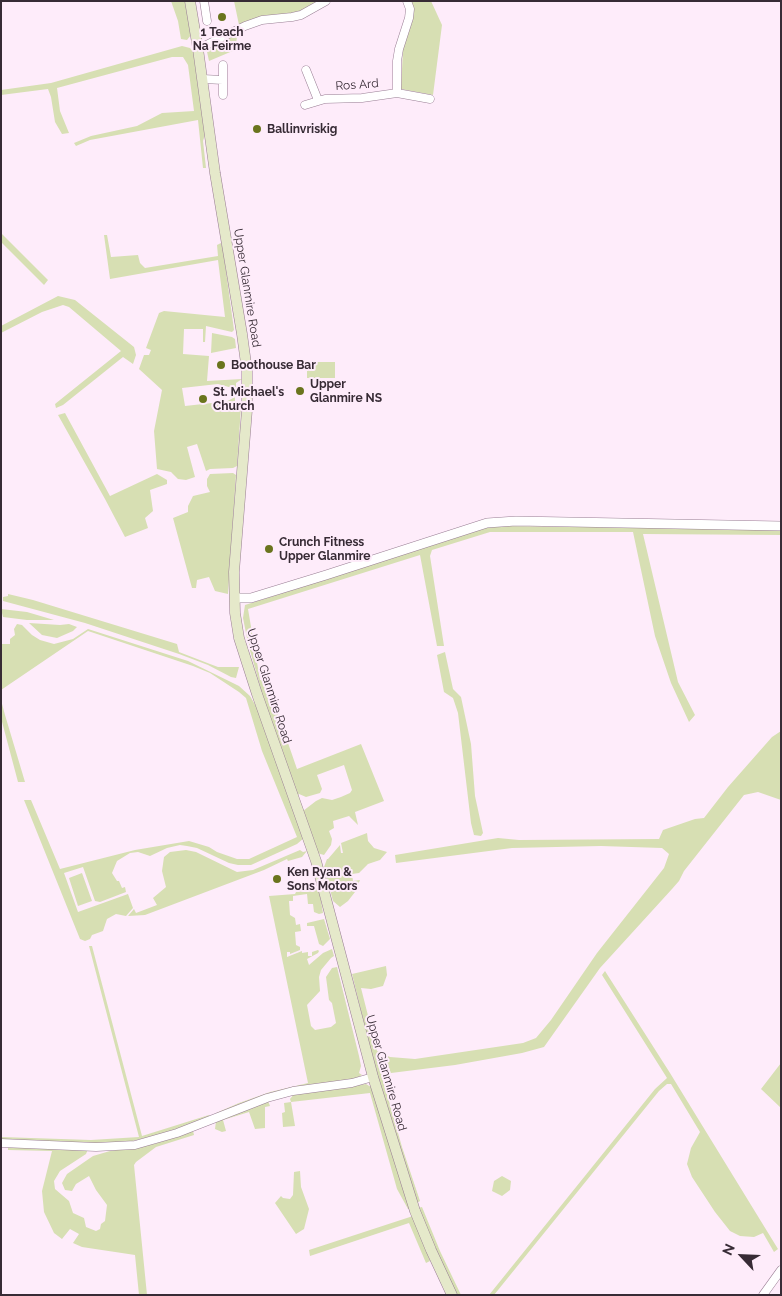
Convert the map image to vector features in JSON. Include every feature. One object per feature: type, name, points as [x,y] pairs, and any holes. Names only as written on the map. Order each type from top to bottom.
[{"type":"main road","name":"Upper Glanmire Road","points":[[191,6],[215,173],[242,334],[247,379],[247,410],[234,572],[237,626],[242,650],[314,855],[373,1077],[415,1211],[452,1295]]},
{"type":"street","points":[[198,49],[245,26],[262,20],[301,15],[326,1]]},
{"type":"street","name":"Ros Ard","points":[[397,93],[397,61],[410,9],[407,1]]},
{"type":"street","points":[[191,6],[204,5],[207,21]]},
{"type":"street","points":[[223,65],[223,95]]},
{"type":"street","points":[[306,70],[318,100]]},
{"type":"street","points":[[203,79],[223,80]]},
{"type":"street","name":"Ros Ard","points":[[305,105],[318,100],[362,98],[397,93],[430,99]]},
{"type":"street","points":[[235,598],[245,599],[298,584],[487,523],[781,526]]},
{"type":"street","points":[[1,1143],[96,1147],[134,1145],[177,1133],[267,1098],[293,1091],[352,1083],[373,1077]]},
{"type":"street","points":[[763,1295],[781,1270]]},
{"type":"green space","points":[[171,1],[185,1],[191,35],[187,40],[181,39],[178,21]]},
{"type":"green space","points":[[234,1],[322,1],[304,11],[290,15],[257,18],[239,25]]},
{"type":"green space","points":[[410,1],[431,1],[442,25],[433,95],[401,89],[403,49],[413,19],[413,5]]},
{"type":"green space","points":[[238,31],[235,50],[209,61],[206,47]]},
{"type":"green space","points":[[182,46],[190,48],[194,53],[205,135],[203,141],[206,168],[203,168],[198,120],[90,140],[76,146],[74,143],[91,136],[137,126],[162,113],[194,111],[188,65],[183,57],[172,57],[57,88],[60,111],[69,133],[62,134],[55,122],[48,89],[1,95],[1,90],[51,83]]},
{"type":"green space","points":[[1,233],[48,280],[44,285],[1,242]]},
{"type":"green space","points":[[104,235],[107,235],[111,257],[138,255],[140,263],[145,268],[218,256],[217,245],[221,243],[234,330],[232,332],[206,326],[205,342],[203,342],[203,329],[184,329],[183,354],[209,356],[207,381],[242,379],[236,383],[236,389],[218,384],[182,388],[185,406],[224,403],[235,397],[235,403],[241,407],[237,466],[206,471],[197,444],[187,447],[195,477],[186,480],[178,479],[171,472],[157,469],[154,431],[162,390],[139,369],[144,355],[149,355],[151,350],[146,348],[159,313],[164,311],[225,317],[218,260],[110,279]]},
{"type":"green space","points":[[58,296],[75,300],[134,347],[136,355],[133,364],[123,357],[63,405],[56,408],[55,404],[121,351],[69,307],[63,305],[42,312],[1,333],[1,326]]},
{"type":"green space","points":[[212,333],[232,337],[235,339],[236,348],[211,353]]},
{"type":"green space","points":[[307,362],[335,362],[335,378],[307,378]]},
{"type":"green space","points":[[65,413],[110,496],[157,474],[167,480],[167,484],[150,490],[153,511],[145,518],[148,528],[125,537],[58,415]]},
{"type":"green space","points":[[233,473],[236,475],[228,594],[215,591],[209,577],[197,580],[196,588],[192,588],[173,518],[188,512],[188,506],[193,496],[210,492],[207,486],[207,479],[210,474]]},
{"type":"green space","points":[[488,527],[781,529],[781,535],[643,534],[678,682],[695,715],[689,722],[671,683],[655,636],[633,532],[490,532],[432,550],[430,556],[444,646],[437,646],[420,555],[248,609],[260,680],[264,680],[269,688],[297,769],[361,744],[384,801],[355,812],[358,825],[349,816],[333,821],[334,828],[329,831],[332,839],[331,845],[324,855],[317,853],[303,811],[322,798],[332,800],[350,793],[352,790],[344,765],[317,775],[322,789],[320,793],[306,797],[299,794],[297,796],[260,690],[243,618],[245,605]]},
{"type":"green space","points":[[8,594],[177,644],[179,652],[218,667],[239,667],[236,678],[179,654],[85,623],[3,601],[3,597],[8,596]]},
{"type":"green space","points":[[1,609],[27,612],[54,620],[27,620],[3,617]]},
{"type":"green space","points":[[29,623],[69,624],[77,627],[73,631],[57,638],[42,635]]},
{"type":"green space","points":[[17,624],[22,625],[40,640],[54,644],[73,639],[88,629],[188,661],[239,686],[250,696],[257,708],[304,838],[297,844],[251,865],[229,863],[197,848],[180,845],[167,848],[150,856],[138,852],[130,853],[117,861],[112,873],[122,888],[125,887],[126,892],[100,902],[95,901],[83,867],[64,873],[78,912],[128,894],[133,908],[126,916],[116,914],[107,919],[103,931],[92,935],[90,939],[85,941],[80,939],[24,800],[31,800],[60,869],[135,850],[189,841],[237,859],[249,859],[297,837],[262,751],[246,698],[239,692],[210,673],[193,666],[88,631],[1,690],[1,644],[10,644],[10,639],[15,635],[14,629]]},
{"type":"green space","points":[[445,652],[453,689],[461,697],[471,744],[475,796],[483,833],[481,836],[474,835],[471,823],[458,713],[453,698],[444,692],[437,655]]},
{"type":"green space","points":[[1,700],[25,782],[18,782],[1,718]]},
{"type":"green space","points":[[781,731],[781,800],[758,792],[744,795],[684,871],[679,881],[600,968],[544,1047],[522,1053],[455,1065],[384,1075],[383,1080],[402,1147],[420,1201],[417,1203],[377,1076],[352,974],[386,966],[387,975],[383,986],[371,989],[361,988],[377,1051],[390,1057],[415,1059],[523,1043],[536,1038],[551,1020],[597,953],[664,868],[669,854],[662,848],[601,846],[512,848],[396,863],[395,855],[498,838],[519,840],[659,839],[663,830],[695,819],[704,818],[728,787],[772,737]]},
{"type":"green space","points":[[367,833],[368,841],[374,848],[387,852],[380,860],[368,864],[359,873],[352,874],[353,881],[360,880],[355,892],[340,907],[333,901],[324,867],[327,859],[340,845],[341,853],[343,853],[341,843]]},
{"type":"green space","points":[[186,850],[196,852],[237,872],[253,870],[300,850],[303,852],[307,851],[302,857],[288,861],[287,859],[264,870],[145,915],[128,916],[134,909],[136,913],[157,905],[153,898],[166,887],[162,871],[164,857],[170,852]]},
{"type":"green space","points":[[82,873],[92,901],[78,906],[69,878]]},
{"type":"green space","points":[[319,889],[323,913],[314,912],[313,904],[308,904],[307,894],[293,896],[293,901],[289,901],[290,915],[295,918],[296,925],[300,924],[301,931],[295,932],[296,945],[300,947],[300,950],[290,954],[290,952],[287,952],[287,957],[302,951],[302,953],[308,952],[308,956],[312,956],[312,952],[318,950],[318,953],[307,959],[309,965],[323,953],[332,949],[334,956],[321,970],[319,977],[320,991],[307,1005],[311,1026],[315,1030],[331,1027],[336,1023],[332,1003],[329,1000],[326,977],[332,968],[337,967],[359,1056],[361,1066],[359,1073],[362,1075],[355,1079],[216,1115],[216,1113],[239,1103],[270,1092],[308,1083],[269,896],[295,894],[296,892]]},
{"type":"green space","points":[[324,919],[330,939],[323,946],[319,944],[314,926],[307,926],[307,923]]},
{"type":"green space","points":[[89,946],[92,946],[142,1136],[209,1115],[210,1117],[159,1135],[119,1144],[1,1141],[1,1137],[91,1140],[139,1137]]},
{"type":"green space","points":[[605,971],[778,1249],[774,1252],[763,1233],[754,1237],[740,1236],[730,1231],[715,1212],[692,1177],[687,1164],[691,1148],[700,1132],[671,1084],[667,1084],[659,1091],[494,1295],[489,1295],[655,1089],[667,1078],[602,975]]},
{"type":"green space","points":[[781,1063],[781,1108],[761,1089]]},
{"type":"green space","points":[[366,1084],[371,1087],[410,1209],[408,1209],[397,1189],[370,1093],[291,1102],[290,1099],[294,1094]]},
{"type":"green space","points":[[268,1101],[270,1106],[265,1107],[265,1128],[255,1129],[249,1112],[223,1120],[226,1131],[222,1132],[215,1129],[216,1121]]},
{"type":"green space","points":[[291,1102],[295,1126],[283,1127],[282,1113],[285,1112],[284,1103]]},
{"type":"green space","points":[[193,1131],[194,1135],[156,1147],[134,1165],[147,1295],[139,1295],[135,1255],[82,1247],[73,1243],[79,1234],[70,1229],[62,1239],[54,1233],[44,1212],[42,1191],[52,1151],[8,1150],[8,1146],[88,1149],[86,1154],[60,1171],[54,1181],[55,1189],[69,1201],[73,1213],[84,1218],[86,1227],[96,1231],[100,1229],[101,1224],[105,1221],[107,1205],[89,1176],[76,1184],[72,1191],[65,1190],[62,1183],[67,1174],[93,1156],[110,1151],[154,1144]]},
{"type":"green space","points":[[300,1171],[301,1187],[309,1209],[304,1229],[296,1234],[275,1203],[281,1196],[290,1199],[293,1195],[294,1172]]},
{"type":"green space","points":[[502,1176],[511,1181],[510,1190],[502,1196],[492,1191],[494,1181]]},
{"type":"green space","points":[[422,1207],[461,1295],[457,1295],[438,1257],[418,1208]]},
{"type":"green space","points":[[413,1216],[430,1261],[426,1263],[409,1223],[310,1256],[309,1250]]},
{"type":"place","name":"1 Teach Na Feirme","points":[[222,17]]},
{"type":"place","name":"Ballinvriskig","points":[[257,129]]},
{"type":"place","name":"Boothouse Bar","points":[[221,365]]},
{"type":"place","name":"Upper Glanmire NS","points":[[300,391]]},
{"type":"place","name":"St. Michael's Church","points":[[203,399]]},
{"type":"place","name":"Crunch Fitness Upper Glanmire","points":[[269,549]]},
{"type":"place","name":"Ken Ryan & Sons Motors","points":[[277,879]]}]
